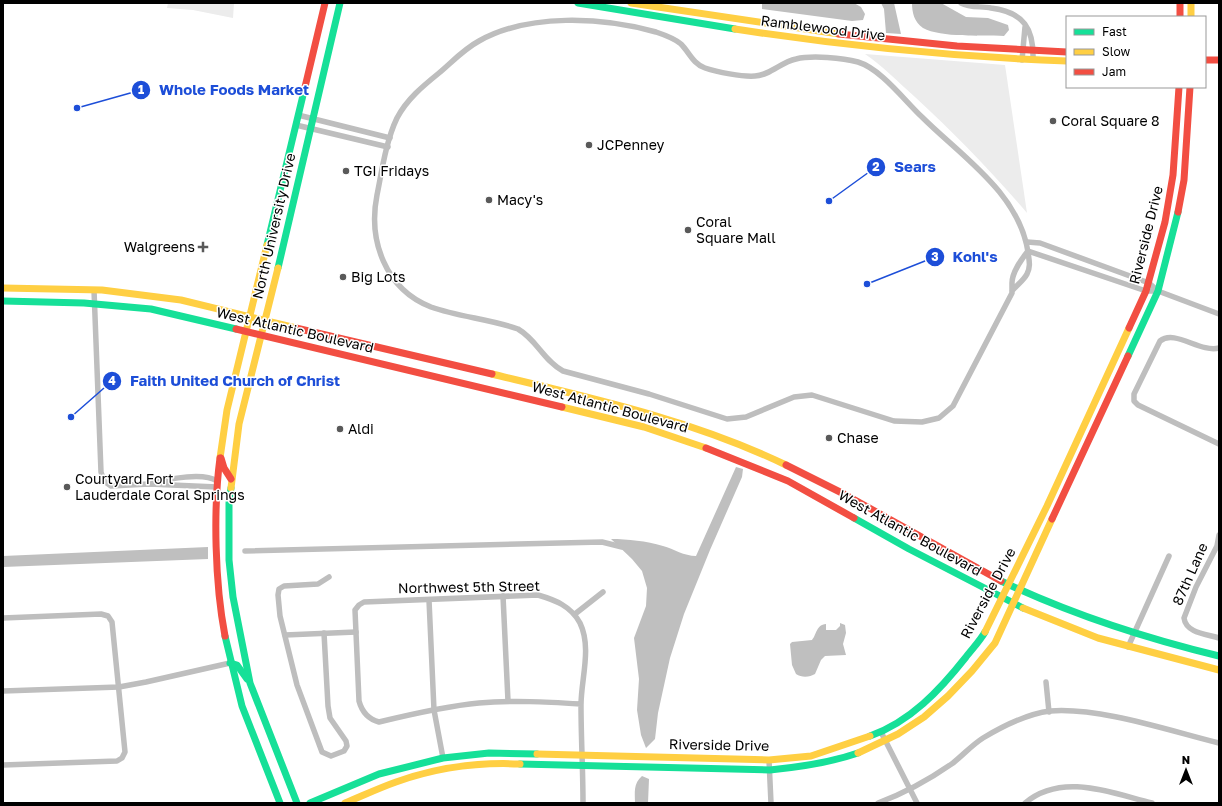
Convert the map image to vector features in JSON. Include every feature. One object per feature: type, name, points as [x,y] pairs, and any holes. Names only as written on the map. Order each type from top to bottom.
[{"type":"main road","name":"North University Drive","points":[[280,803],[242,706],[230,663],[219,598],[216,539],[217,484],[227,410],[325,3]]},
{"type":"main road","name":"North University Drive","points":[[297,803],[250,683],[233,597],[229,560],[229,503],[231,479],[240,424],[340,3]]},
{"type":"main road","name":"Ramblewood Drive","points":[[578,3],[738,31],[905,52],[1022,60],[1066,61]]},
{"type":"main road","name":"Ramblewood Drive","points":[[631,3],[735,21],[884,40],[1023,51],[1066,52]]},
{"type":"main road","points":[[1180,3],[1180,16]]},
{"type":"main road","points":[[1191,3],[1191,16]]},
{"type":"main road","points":[[1206,60],[1219,60]]},
{"type":"main road","name":"Riverside Drive","points":[[310,803],[379,774],[443,758],[489,753],[582,754],[769,760],[812,756],[881,732],[924,704],[944,685],[983,635],[1047,506],[1146,291],[1165,222],[1173,175],[1179,88]]},
{"type":"main road","name":"Riverside Drive","points":[[345,803],[395,782],[447,769],[498,763],[770,770],[801,767],[845,757],[886,741],[922,720],[957,689],[973,672],[995,643],[1158,291],[1173,237],[1184,180],[1190,88]]},
{"type":"main road","name":"West Atlantic Boulevard","points":[[3,288],[94,290],[181,300],[607,402],[666,419],[739,445],[846,495],[1020,590],[1134,633],[1219,656]]},
{"type":"main road","name":"West Atlantic Boulevard","points":[[3,301],[94,303],[151,309],[625,421],[673,436],[734,458],[810,492],[909,549],[1014,604],[1098,638],[1219,670]]},
{"type":"main road","points":[[220,453],[224,468],[231,479]]},
{"type":"main road","points":[[217,484],[224,487],[229,503]]},
{"type":"main road","points":[[230,663],[237,665],[250,683]]},
{"type":"street","points":[[961,3],[967,6],[1000,9],[1019,18],[1025,27],[1030,31],[1033,60]]},
{"type":"street","points":[[585,20],[634,27],[670,37],[681,44],[700,66],[750,76],[758,76],[770,72],[796,59],[824,58],[855,61],[875,71],[923,119],[958,148],[993,185],[1020,222],[1027,242],[1030,264],[1026,277],[1012,291],[954,406],[939,418],[922,422],[894,421],[812,395],[794,397],[746,417],[735,420],[719,418],[649,394],[563,371],[553,366],[528,336],[518,329],[430,307],[406,293],[397,284],[386,268],[376,241],[376,200],[390,138],[404,107],[418,91],[463,52],[487,37],[529,25],[585,20]]},
{"type":"street","points":[[1022,60],[1025,27]]},
{"type":"street","points":[[298,115],[390,138]]},
{"type":"street","points":[[296,125],[388,147]]},
{"type":"street","points":[[1027,242],[1040,243],[1149,283],[1158,291]]},
{"type":"street","points":[[1028,251],[1146,291],[1158,291],[1219,314]]},
{"type":"street","points":[[1012,291],[1012,282],[1016,270],[1028,251]]},
{"type":"street","points":[[94,290],[101,472],[104,481],[111,486],[149,484],[217,484]]},
{"type":"street","points":[[1219,348],[1210,350],[1172,337],[1163,338],[1160,340],[1134,394],[1134,400],[1138,405],[1219,444]]},
{"type":"street","points":[[149,484],[185,477],[211,477],[217,484]]},
{"type":"street","name":"87th Lane","points":[[1219,535],[1218,546],[1196,587],[1184,618],[1184,622],[1191,630],[1219,638]]},
{"type":"street","points":[[1128,647],[1151,600],[1169,556]]},
{"type":"street","points":[[324,633],[330,718],[346,741],[347,746],[344,751],[331,756],[322,752],[297,685],[280,616],[278,595],[279,589],[284,586],[318,584],[329,577]]},
{"type":"street","points":[[583,803],[581,704],[586,650],[581,625],[575,614],[603,592]]},
{"type":"street","name":"Northwest 5th Street","points":[[356,632],[355,610],[364,602],[538,595],[563,604],[575,614]]},
{"type":"street","points":[[503,596],[508,701]]},
{"type":"street","points":[[428,600],[434,710],[443,758]]},
{"type":"street","points":[[3,618],[101,614],[108,616],[112,622],[125,752],[122,758],[117,761],[3,765]]},
{"type":"street","points":[[285,635],[356,632],[361,708],[366,716],[380,722],[434,710],[480,703],[508,701],[581,704]]},
{"type":"street","points":[[3,691],[119,687],[230,663]]},
{"type":"street","points":[[1046,682],[1049,712]]},
{"type":"street","points":[[878,803],[910,789],[953,762],[981,739],[1001,727],[1021,719],[1049,712],[1093,713],[1219,743]]},
{"type":"street","points":[[881,732],[916,803]]},
{"type":"street","points":[[769,760],[771,803]]},
{"type":"street","points":[[1025,803],[1050,790],[1066,786],[1083,786],[1152,803]]},
{"type":"shaded area","points":[[168,3],[234,3],[233,18],[193,10],[167,8]]},
{"type":"shaded area","points":[[762,3],[854,3],[861,7],[865,14],[863,20],[852,21],[762,9]]},
{"type":"shaded area","points":[[881,3],[894,3],[901,34],[886,33],[884,9]]},
{"type":"shaded area","points":[[912,3],[941,3],[966,17],[988,18],[1008,25],[1009,30],[1004,36],[951,35],[931,31],[923,28],[917,23],[913,13]]},
{"type":"shaded area","points":[[865,54],[1005,65],[1027,213],[987,168],[944,125],[890,74]]},
{"type":"shaded area","points":[[736,467],[743,469],[742,477],[684,614],[670,658],[658,713],[655,739],[646,748],[641,735],[637,710],[639,679],[634,638],[646,606],[647,588],[642,571],[611,539],[650,543],[667,547],[687,555],[696,556]]},
{"type":"shaded area","points":[[208,547],[208,559],[3,567],[3,556]]},
{"type":"shaded area","points":[[840,623],[845,625],[846,633],[843,644],[846,655],[825,656],[821,660],[815,674],[813,675],[803,677],[796,674],[792,665],[790,644],[792,642],[812,640],[820,626],[826,624],[826,630],[836,630],[840,626]]},
{"type":"shaded area","points":[[642,776],[649,779],[648,803],[635,803],[636,785]]},
{"type":"waterway","points":[[245,551],[602,542],[622,547]]},
{"type":"traffic: fast","points":[[278,268],[340,3]]},
{"type":"traffic: fast","points":[[578,3],[735,29]]},
{"type":"traffic: fast","points":[[267,245],[305,87]]},
{"type":"traffic: fast","points":[[1128,356],[1158,291],[1178,212]]},
{"type":"traffic: fast","points":[[3,301],[84,303],[151,309],[236,329]]},
{"type":"traffic: fast","points":[[231,488],[229,503],[229,560],[233,597],[250,683],[297,803]]},
{"type":"traffic: fast","points":[[854,518],[909,549],[1023,608]]},
{"type":"traffic: fast","points":[[1001,581],[1054,604],[1108,624],[1219,656]]},
{"type":"traffic: fast","points":[[870,736],[885,730],[911,714],[923,704],[946,681],[985,632]]},
{"type":"traffic: fast","points":[[225,636],[242,706],[280,803]]},
{"type":"traffic: fast","points":[[230,663],[237,665],[247,679]]},
{"type":"traffic: fast","points":[[310,803],[379,774],[443,758],[489,753],[537,754]]},
{"type":"traffic: fast","points":[[520,764],[770,770],[814,764],[858,753]]},
{"type":"traffic: slow","points":[[631,3],[839,34]]},
{"type":"traffic: slow","points":[[1191,3],[1191,16]]},
{"type":"traffic: slow","points":[[735,29],[818,41],[900,50],[983,57],[1066,61]]},
{"type":"traffic: slow","points":[[220,458],[227,410],[267,245]]},
{"type":"traffic: slow","points":[[231,488],[239,424],[278,268]]},
{"type":"traffic: slow","points":[[3,288],[102,290],[181,300],[296,328]]},
{"type":"traffic: slow","points":[[985,632],[1047,506],[1129,328]]},
{"type":"traffic: slow","points":[[492,374],[604,401],[678,423],[715,435],[786,465]]},
{"type":"traffic: slow","points":[[562,407],[644,427],[706,448]]},
{"type":"traffic: slow","points":[[858,753],[898,734],[924,717],[948,696],[972,671],[995,643],[1052,519]]},
{"type":"traffic: slow","points":[[1023,608],[1098,638],[1219,670]]},
{"type":"traffic: slow","points":[[537,754],[769,760],[811,756],[870,736]]},
{"type":"traffic: slow","points":[[345,803],[390,784],[426,773],[473,765],[520,764]]},
{"type":"traffic: jam","points":[[305,87],[325,3]]},
{"type":"traffic: jam","points":[[1180,3],[1180,16]]},
{"type":"traffic: jam","points":[[839,34],[957,46],[1066,52]]},
{"type":"traffic: jam","points":[[1206,60],[1219,60]]},
{"type":"traffic: jam","points":[[1129,328],[1146,291],[1165,222],[1173,175],[1179,88]]},
{"type":"traffic: jam","points":[[1178,212],[1184,180],[1190,88]]},
{"type":"traffic: jam","points":[[296,328],[492,374]]},
{"type":"traffic: jam","points":[[236,329],[562,407]]},
{"type":"traffic: jam","points":[[1052,519],[1128,356]]},
{"type":"traffic: jam","points":[[706,448],[788,481],[854,518]]},
{"type":"traffic: jam","points":[[220,458],[216,500],[216,547],[219,594],[225,636]]},
{"type":"traffic: jam","points":[[221,458],[224,468],[231,479]]},
{"type":"traffic: jam","points":[[786,465],[844,494],[1001,581]]},
{"type":"place","name":"Whole Foods Market","points":[[77,108]]},
{"type":"place","name":"Coral Square 8","points":[[1053,121]]},
{"type":"place","name":"JCPenney","points":[[589,145]]},
{"type":"place","name":"TGI Fridays","points":[[346,171]]},
{"type":"place","name":"Macy's","points":[[489,200]]},
{"type":"place","name":"Sears","points":[[829,201]]},
{"type":"place","name":"Coral Square Mall","points":[[688,230]]},
{"type":"place","name":"Walgreens","points":[[203,247]]},
{"type":"place","name":"Big Lots","points":[[343,277]]},
{"type":"place","name":"Kohl's","points":[[867,284]]},
{"type":"place","name":"Faith United Church of Christ","points":[[71,417]]},
{"type":"place","name":"Aldi","points":[[340,429]]},
{"type":"place","name":"Chase","points":[[829,438]]},
{"type":"place","name":"Courtyard Fort Lauderdale Coral Springs","points":[[67,487]]}]
